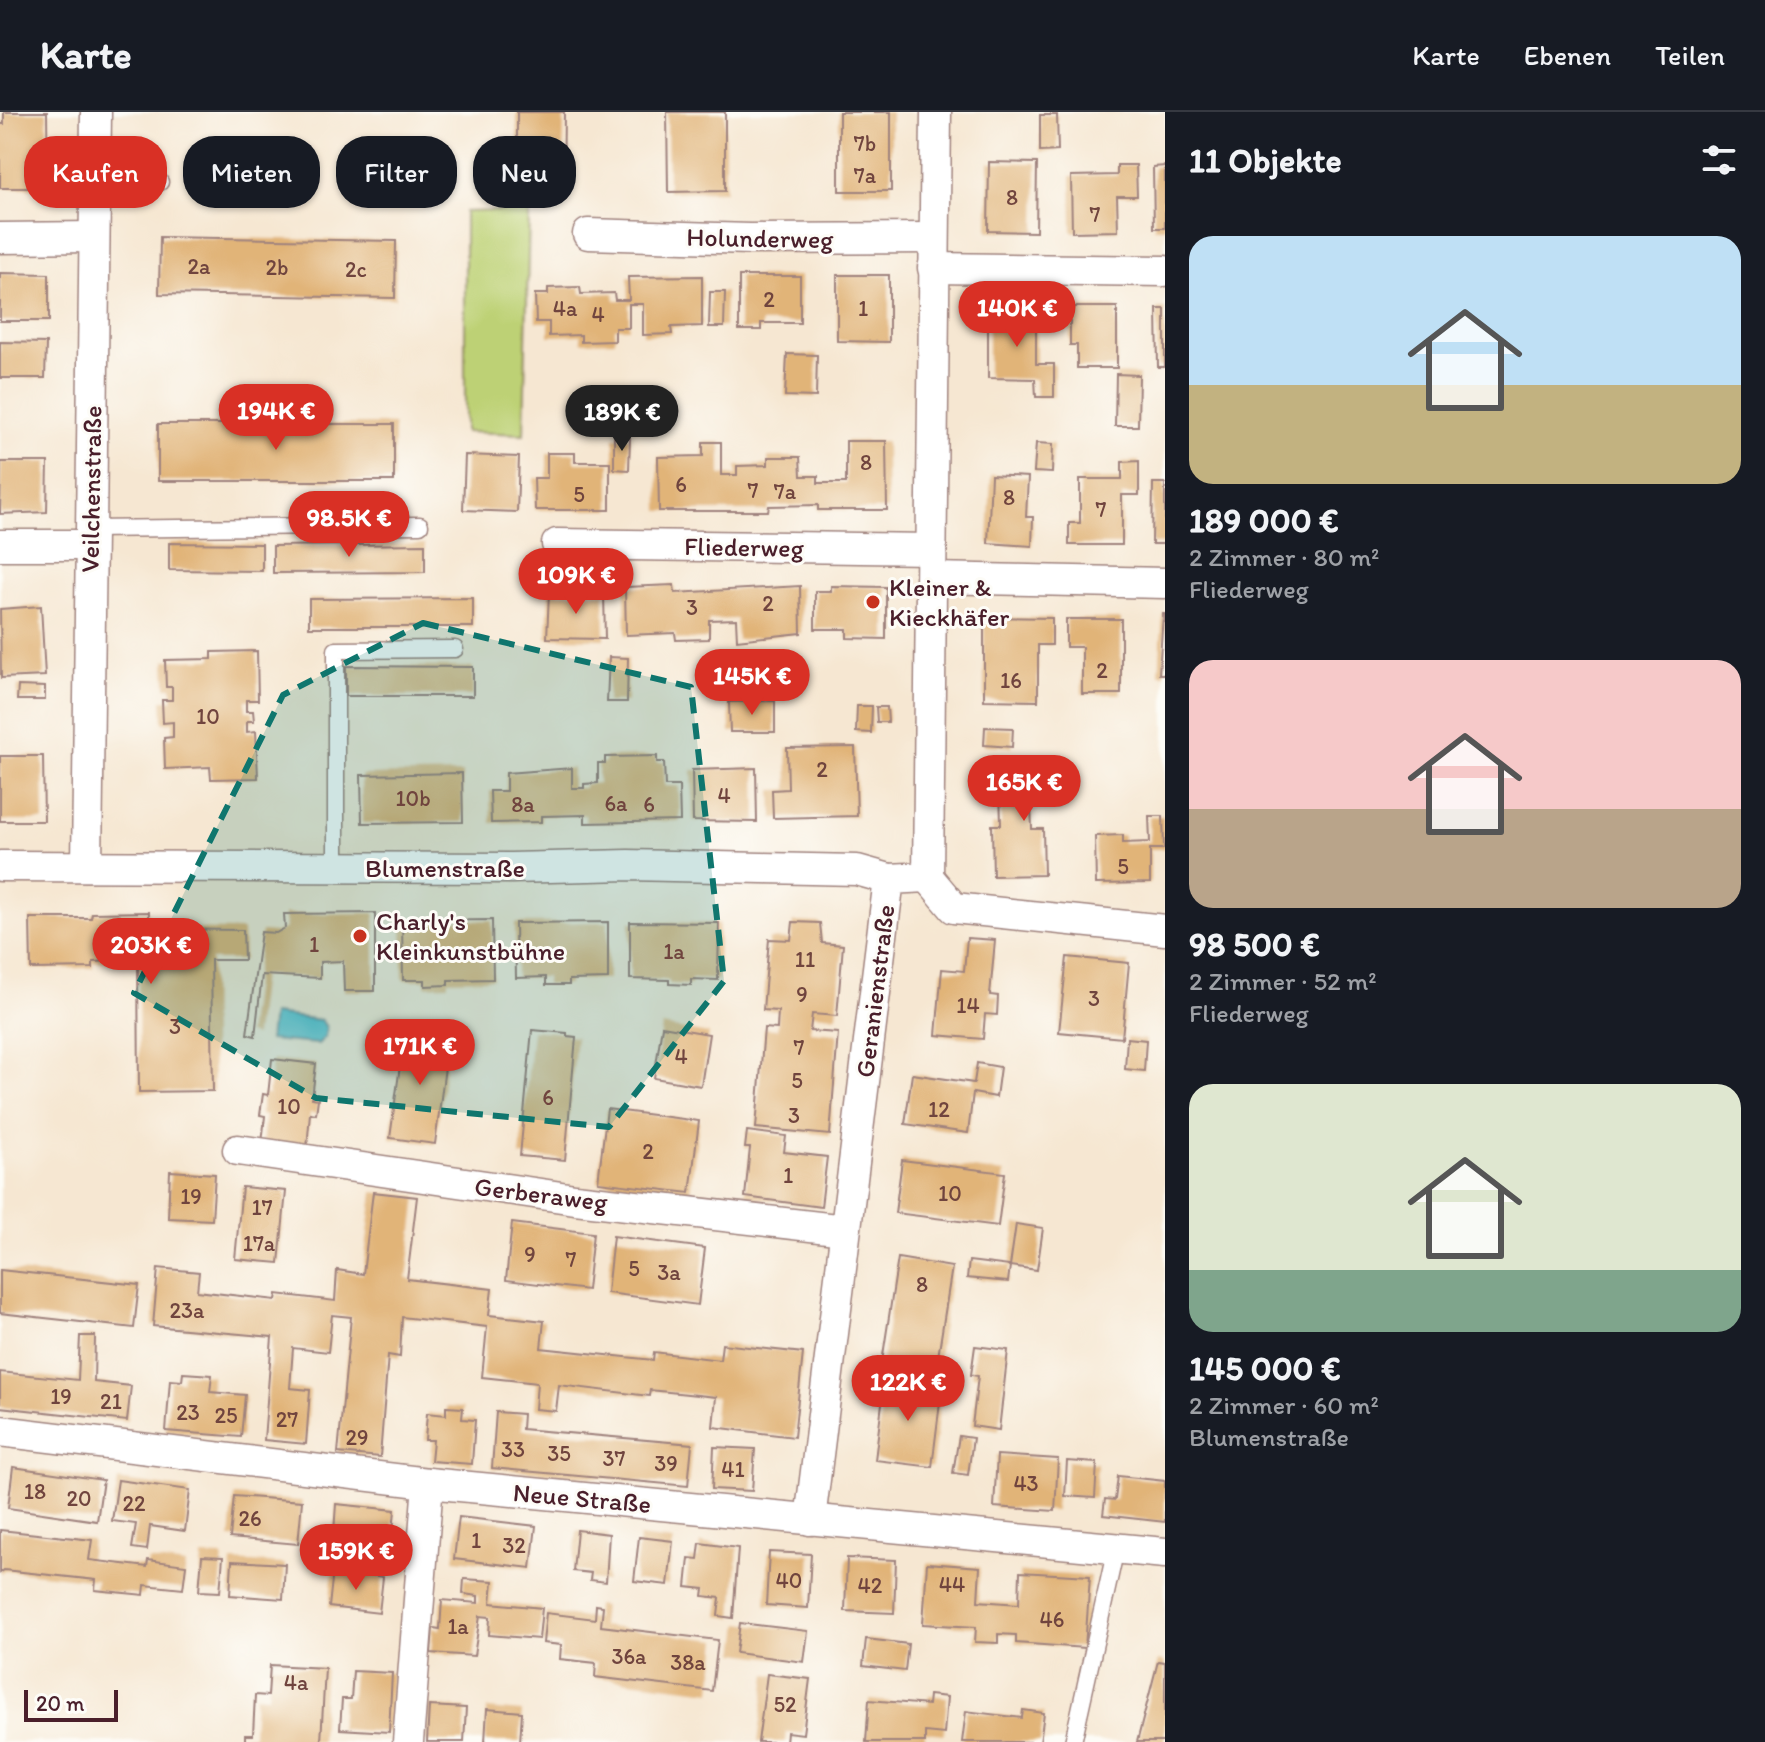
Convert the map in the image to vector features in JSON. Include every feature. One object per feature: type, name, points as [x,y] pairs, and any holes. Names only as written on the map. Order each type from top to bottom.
[{"type":"street","name":"Veilchenstraße","points":[[96,112],[96,136]]},
{"type":"street","points":[[936,112],[928,877],[954,908],[1165,930]]},
{"type":"street","name":"Veilchenstraße","points":[[87,866],[95,208]]},
{"type":"street","name":"Holunderweg","points":[[588,234],[750,239],[933,238]]},
{"type":"street","points":[[0,238],[94,237]]},
{"type":"street","points":[[933,268],[1165,271]]},
{"type":"street","points":[[0,545],[90,537]]},
{"type":"street","name":"Fliederweg","points":[[557,544],[932,564],[1165,583]]},
{"type":"street","name":"Blumenstraße","points":[[0,866],[658,865],[857,870],[889,879]]},
{"type":"street","name":"Geranienstraße","points":[[810,1520],[889,879],[928,877]]},
{"type":"street","name":"Gerberaweg","points":[[238,1150],[561,1198],[845,1230]]},
{"type":"street","name":"Neue Straße","points":[[0,1431],[428,1483],[1165,1553]]},
{"type":"street","points":[[408,1742],[428,1483]]},
{"type":"lane","points":[[90,537],[420,525]]},
{"type":"lane","points":[[336,867],[336,650],[455,649]]},
{"type":"lane","points":[[1073,1742],[1116,1548]]},
{"type":"highlighted area","points":[[423,623],[691,687],[724,981],[609,1127],[316,1098],[134,993],[283,695]]},
{"type":"green space","points":[[529,210],[524,434],[465,432],[465,212]]},
{"type":"water","points":[[272,1014],[321,1020],[326,1027],[325,1037],[318,1044],[269,1040]]},
{"type":"building","points":[[4,112],[47,112],[47,136],[24,136],[24,188],[0,188],[0,124],[4,124]]},
{"type":"building","points":[[517,112],[564,112],[564,136],[517,136]]},
{"type":"building","points":[[667,112],[725,112],[725,191],[668,192]]},
{"type":"building","points":[[839,112],[891,112],[891,191],[839,191]]},
{"type":"building","points":[[1040,115],[1057,115],[1058,151],[1040,152]]},
{"type":"building","points":[[989,162],[1037,163],[1036,232],[988,231]]},
{"type":"building","points":[[1117,165],[1136,165],[1137,196],[1117,196],[1118,231],[1072,232],[1071,176],[1117,175]]},
{"type":"building","points":[[1165,166],[1165,228],[1154,228],[1153,167]]},
{"type":"building","points":[[160,237],[396,241],[395,298],[159,294]]},
{"type":"building","points":[[0,273],[49,274],[49,321],[0,321]]},
{"type":"building","points":[[837,275],[889,275],[889,342],[837,341]]},
{"type":"building","points":[[702,276],[702,326],[671,327],[672,334],[643,335],[643,304],[629,304],[629,328],[615,328],[615,341],[581,342],[581,335],[549,336],[549,322],[536,322],[535,294],[548,294],[548,288],[580,287],[581,294],[614,293],[615,300],[629,300],[628,277]]},
{"type":"building","points":[[739,276],[800,276],[800,323],[761,323],[761,330],[739,330]]},
{"type":"building","points":[[710,292],[725,292],[724,327],[709,327]]},
{"type":"building","points":[[1070,307],[1117,307],[1117,368],[1077,368],[1077,345],[1070,345]]},
{"type":"building","points":[[988,308],[1036,308],[1036,364],[1054,364],[1054,397],[1036,397],[1035,379],[988,378]]},
{"type":"building","points":[[1157,309],[1165,309],[1165,367],[1158,367]]},
{"type":"building","points":[[0,342],[46,343],[45,378],[0,378]]},
{"type":"building","points":[[787,354],[817,355],[816,397],[785,396]]},
{"type":"building","points":[[1116,374],[1139,375],[1138,426],[1115,426]]},
{"type":"building","points":[[158,424],[394,424],[394,481],[158,481]]},
{"type":"building","points":[[614,437],[630,438],[629,470],[614,469]]},
{"type":"building","points":[[846,441],[886,441],[887,510],[818,510],[818,505],[769,506],[768,511],[659,511],[658,457],[703,456],[703,442],[721,442],[721,475],[737,475],[737,466],[768,465],[768,457],[800,457],[801,476],[818,476],[818,483],[846,483]]},
{"type":"building","points":[[1036,443],[1053,444],[1052,473],[1034,472]]},
{"type":"building","points":[[547,453],[575,453],[575,462],[610,462],[610,510],[535,510],[534,478],[547,478]]},
{"type":"building","points":[[465,455],[519,457],[517,512],[463,510]]},
{"type":"building","points":[[1139,461],[1139,495],[1122,495],[1122,545],[1069,545],[1069,523],[1080,523],[1080,479],[1122,479],[1122,462]]},
{"type":"building","points":[[1,462],[48,462],[47,512],[0,514]]},
{"type":"building","points":[[991,475],[1028,477],[1026,517],[1033,517],[1032,546],[988,543]]},
{"type":"building","points":[[1153,483],[1165,483],[1165,544],[1152,544]]},
{"type":"building","points":[[169,543],[262,544],[262,571],[169,570]]},
{"type":"building","points":[[425,544],[425,572],[273,573],[273,546]]},
{"type":"building","points":[[674,585],[675,593],[800,586],[801,633],[737,640],[736,619],[709,620],[709,639],[676,640],[675,633],[626,635],[625,587]]},
{"type":"building","points":[[831,586],[886,587],[886,639],[847,638],[847,629],[815,629],[815,591],[831,591]]},
{"type":"building","points":[[549,593],[604,593],[605,639],[547,638]]},
{"type":"building","points":[[473,598],[473,627],[309,627],[309,599]]},
{"type":"building","points":[[41,606],[45,676],[1,678],[0,609]]},
{"type":"building","points":[[1163,614],[1165,674],[1159,674]]},
{"type":"building","points":[[984,617],[1052,618],[1052,645],[1038,645],[1038,701],[984,700]]},
{"type":"building","points":[[1066,619],[1121,619],[1121,694],[1082,694],[1082,647],[1066,647]]},
{"type":"building","points":[[257,651],[258,700],[246,700],[246,711],[253,711],[254,721],[247,721],[247,732],[256,731],[258,778],[211,779],[210,767],[165,769],[164,738],[173,737],[173,722],[163,723],[162,700],[172,700],[172,687],[166,687],[165,660],[212,659],[212,652]]},
{"type":"building","points":[[609,657],[628,658],[627,702],[607,702]]},
{"type":"building","points":[[346,666],[473,667],[473,696],[346,696]]},
{"type":"building","points":[[18,686],[45,687],[45,700],[17,700]]},
{"type":"building","points":[[775,701],[775,732],[730,732],[729,702]]},
{"type":"building","points":[[857,706],[872,706],[871,733],[856,732]]},
{"type":"building","points":[[876,707],[887,707],[888,722],[877,722]]},
{"type":"building","points":[[985,727],[1013,728],[1012,747],[984,745]]},
{"type":"building","points":[[855,747],[857,816],[773,818],[772,790],[788,789],[787,748]]},
{"type":"building","points":[[0,756],[43,756],[44,821],[0,821]]},
{"type":"building","points":[[657,756],[657,762],[664,762],[665,786],[679,786],[680,821],[585,823],[585,815],[541,816],[541,822],[491,823],[490,791],[506,791],[506,773],[572,768],[572,788],[584,788],[584,784],[598,783],[598,763],[605,763],[605,757]]},
{"type":"building","points":[[1057,759],[1058,807],[1031,807],[1032,829],[1043,829],[1044,875],[993,876],[992,825],[1001,825],[1000,790],[1030,789],[1029,760]]},
{"type":"building","points":[[756,768],[757,822],[693,821],[692,770]]},
{"type":"building","points":[[462,773],[463,822],[362,823],[361,775]]},
{"type":"building","points":[[1149,816],[1163,816],[1164,849],[1150,849],[1150,883],[1096,884],[1095,836],[1123,835],[1123,843],[1150,842]]},
{"type":"building","points":[[149,912],[149,929],[243,930],[244,960],[211,960],[213,1091],[139,1092],[138,960],[93,962],[93,968],[31,969],[30,918],[91,918],[92,913]]},
{"type":"building","points":[[375,913],[375,991],[344,991],[343,961],[320,962],[320,978],[262,975],[255,1036],[247,1034],[261,932],[276,933],[285,928],[284,914]]},
{"type":"building","points":[[492,920],[493,979],[448,980],[448,985],[425,986],[425,980],[403,980],[402,921]]},
{"type":"building","points":[[608,922],[608,979],[569,980],[569,985],[546,985],[546,977],[516,978],[515,923]]},
{"type":"building","points":[[630,922],[719,923],[718,980],[691,979],[691,985],[669,984],[669,980],[630,979]]},
{"type":"building","points":[[793,922],[820,923],[822,943],[843,945],[837,1016],[812,1014],[810,1031],[838,1033],[830,1135],[756,1128],[764,1028],[777,1029],[778,1011],[763,1010],[769,939],[791,940]]},
{"type":"building","points":[[967,938],[995,940],[990,995],[998,996],[997,1015],[985,1014],[983,1039],[936,1035],[942,969],[964,971]]},
{"type":"building","points":[[1067,957],[1129,963],[1122,1038],[1059,1032]]},
{"type":"building","points":[[662,1026],[709,1034],[701,1086],[654,1078]]},
{"type":"building","points":[[405,1030],[449,1036],[435,1144],[390,1138]]},
{"type":"building","points":[[532,1030],[567,1033],[567,1036],[576,1037],[565,1160],[520,1156]]},
{"type":"building","points":[[1127,1038],[1146,1040],[1144,1071],[1125,1069]]},
{"type":"building","points":[[272,1059],[316,1064],[312,1098],[318,1099],[316,1114],[310,1113],[307,1148],[262,1143],[265,1116],[260,1115],[263,1094],[268,1095]]},
{"type":"building","points":[[977,1063],[1000,1067],[996,1097],[973,1093],[968,1133],[905,1124],[912,1074],[974,1083]]},
{"type":"building","points":[[607,1109],[699,1121],[690,1193],[598,1182]]},
{"type":"building","points":[[747,1131],[786,1136],[784,1152],[827,1157],[821,1207],[745,1197],[750,1148],[745,1148]]},
{"type":"building","points":[[902,1160],[1005,1173],[998,1226],[895,1213]]},
{"type":"building","points":[[170,1171],[215,1174],[212,1220],[168,1218]]},
{"type":"building","points":[[242,1187],[286,1191],[279,1263],[235,1259]]},
{"type":"building","points":[[373,1192],[417,1197],[407,1279],[492,1289],[489,1315],[544,1321],[541,1348],[653,1360],[654,1352],[720,1360],[722,1344],[803,1353],[794,1437],[713,1427],[716,1397],[650,1390],[649,1396],[559,1385],[556,1411],[535,1409],[537,1383],[482,1377],[487,1327],[402,1317],[400,1357],[388,1355],[380,1457],[338,1453],[351,1317],[332,1315],[328,1352],[293,1348],[290,1388],[310,1390],[306,1444],[264,1440],[272,1337],[153,1326],[158,1268],[199,1272],[197,1291],[276,1300],[277,1294],[335,1301],[337,1270],[363,1274]]},
{"type":"building","points":[[512,1223],[593,1233],[587,1290],[506,1280]]},
{"type":"building","points":[[1016,1224],[1043,1228],[1037,1270],[1010,1266]]},
{"type":"building","points":[[613,1236],[705,1248],[698,1305],[607,1293]]},
{"type":"building","points":[[898,1258],[952,1267],[936,1370],[882,1362]]},
{"type":"building","points":[[969,1261],[1010,1266],[1008,1282],[967,1278]]},
{"type":"building","points":[[0,1270],[139,1285],[134,1328],[0,1313]]},
{"type":"building","points":[[80,1336],[95,1336],[94,1382],[131,1386],[127,1421],[0,1407],[0,1372],[78,1380]]},
{"type":"building","points":[[975,1346],[1008,1350],[999,1430],[972,1426],[978,1376],[971,1375]]},
{"type":"building","points":[[183,1373],[212,1375],[210,1392],[245,1395],[241,1437],[166,1431],[170,1380],[182,1381]]},
{"type":"building","points":[[885,1379],[942,1386],[932,1467],[875,1460]]},
{"type":"building","points":[[446,1407],[463,1408],[462,1419],[475,1420],[472,1464],[431,1461],[433,1440],[425,1440],[427,1413],[446,1415]]},
{"type":"building","points":[[496,1412],[523,1414],[522,1429],[692,1444],[688,1486],[492,1468]]},
{"type":"building","points":[[959,1436],[973,1438],[968,1475],[953,1473]]},
{"type":"building","points":[[714,1447],[755,1449],[752,1491],[712,1489]]},
{"type":"building","points":[[997,1455],[1058,1459],[1055,1511],[994,1507]]},
{"type":"building","points":[[1067,1461],[1097,1463],[1095,1498],[1065,1496]]},
{"type":"building","points":[[13,1467],[103,1480],[97,1521],[8,1508]]},
{"type":"building","points":[[1118,1476],[1165,1481],[1165,1522],[1103,1515],[1105,1499],[1115,1500]]},
{"type":"building","points":[[118,1480],[190,1490],[185,1531],[150,1526],[147,1550],[132,1548],[136,1524],[112,1521]]},
{"type":"building","points":[[234,1496],[302,1501],[298,1544],[230,1538]]},
{"type":"building","points":[[336,1504],[395,1510],[391,1553],[333,1547]]},
{"type":"building","points":[[459,1517],[536,1526],[531,1568],[454,1559]]},
{"type":"building","points":[[0,1530],[92,1540],[89,1560],[147,1567],[148,1560],[186,1565],[183,1589],[145,1585],[144,1595],[95,1590],[96,1580],[4,1570],[0,1573]]},
{"type":"building","points":[[577,1530],[609,1534],[606,1582],[590,1580],[591,1573],[573,1571]]},
{"type":"building","points":[[639,1537],[673,1541],[668,1585],[634,1581]]},
{"type":"building","points":[[700,1543],[738,1548],[733,1618],[718,1616],[720,1598],[703,1596],[704,1589],[686,1587],[689,1558],[698,1559]]},
{"type":"building","points":[[769,1552],[811,1554],[808,1608],[766,1605]]},
{"type":"building","points":[[202,1556],[223,1557],[220,1592],[199,1591]]},
{"type":"building","points":[[847,1558],[896,1560],[894,1613],[845,1611]]},
{"type":"building","points":[[232,1561],[285,1564],[283,1599],[230,1595]]},
{"type":"building","points":[[927,1563],[980,1567],[978,1601],[1019,1604],[1020,1572],[1090,1576],[1085,1648],[1016,1643],[1016,1635],[998,1634],[998,1643],[975,1642],[976,1627],[923,1624]]},
{"type":"building","points":[[333,1570],[383,1577],[379,1613],[329,1607]]},
{"type":"building","points":[[464,1579],[493,1581],[491,1603],[542,1608],[539,1639],[489,1635],[490,1617],[480,1616],[474,1656],[431,1653],[433,1628],[440,1629],[442,1600],[478,1603],[478,1596],[463,1594]]},
{"type":"building","points":[[596,1605],[603,1606],[601,1626],[718,1640],[712,1691],[595,1677],[596,1663],[560,1659],[561,1645],[543,1643],[546,1613],[595,1619]]},
{"type":"building","points":[[740,1623],[808,1631],[804,1662],[736,1653]]},
{"type":"building","points":[[866,1639],[908,1644],[905,1671],[863,1666]]},
{"type":"building","points":[[1158,1661],[1165,1662],[1165,1742],[1137,1742]]},
{"type":"building","points":[[270,1665],[325,1668],[321,1742],[245,1742],[245,1735],[253,1735],[255,1695],[268,1696]]},
{"type":"building","points":[[353,1671],[392,1673],[389,1732],[340,1729],[342,1699],[351,1699]]},
{"type":"building","points":[[767,1674],[810,1679],[803,1734],[787,1732],[786,1742],[758,1742]]},
{"type":"building","points":[[929,1695],[947,1697],[944,1734],[925,1732],[925,1742],[866,1742],[869,1700],[928,1705]]},
{"type":"building","points":[[429,1706],[466,1708],[464,1742],[427,1742]]},
{"type":"building","points":[[487,1709],[522,1712],[520,1742],[485,1742]]},
{"type":"building","points":[[1023,1710],[1044,1713],[1040,1742],[962,1742],[966,1711],[1022,1718]]},
{"type":"place","name":"Kleiner & Kieckhäfer","points":[[873,602]]},
{"type":"place","name":"Charly's Kleinkunstbühne","points":[[360,936]]}]
